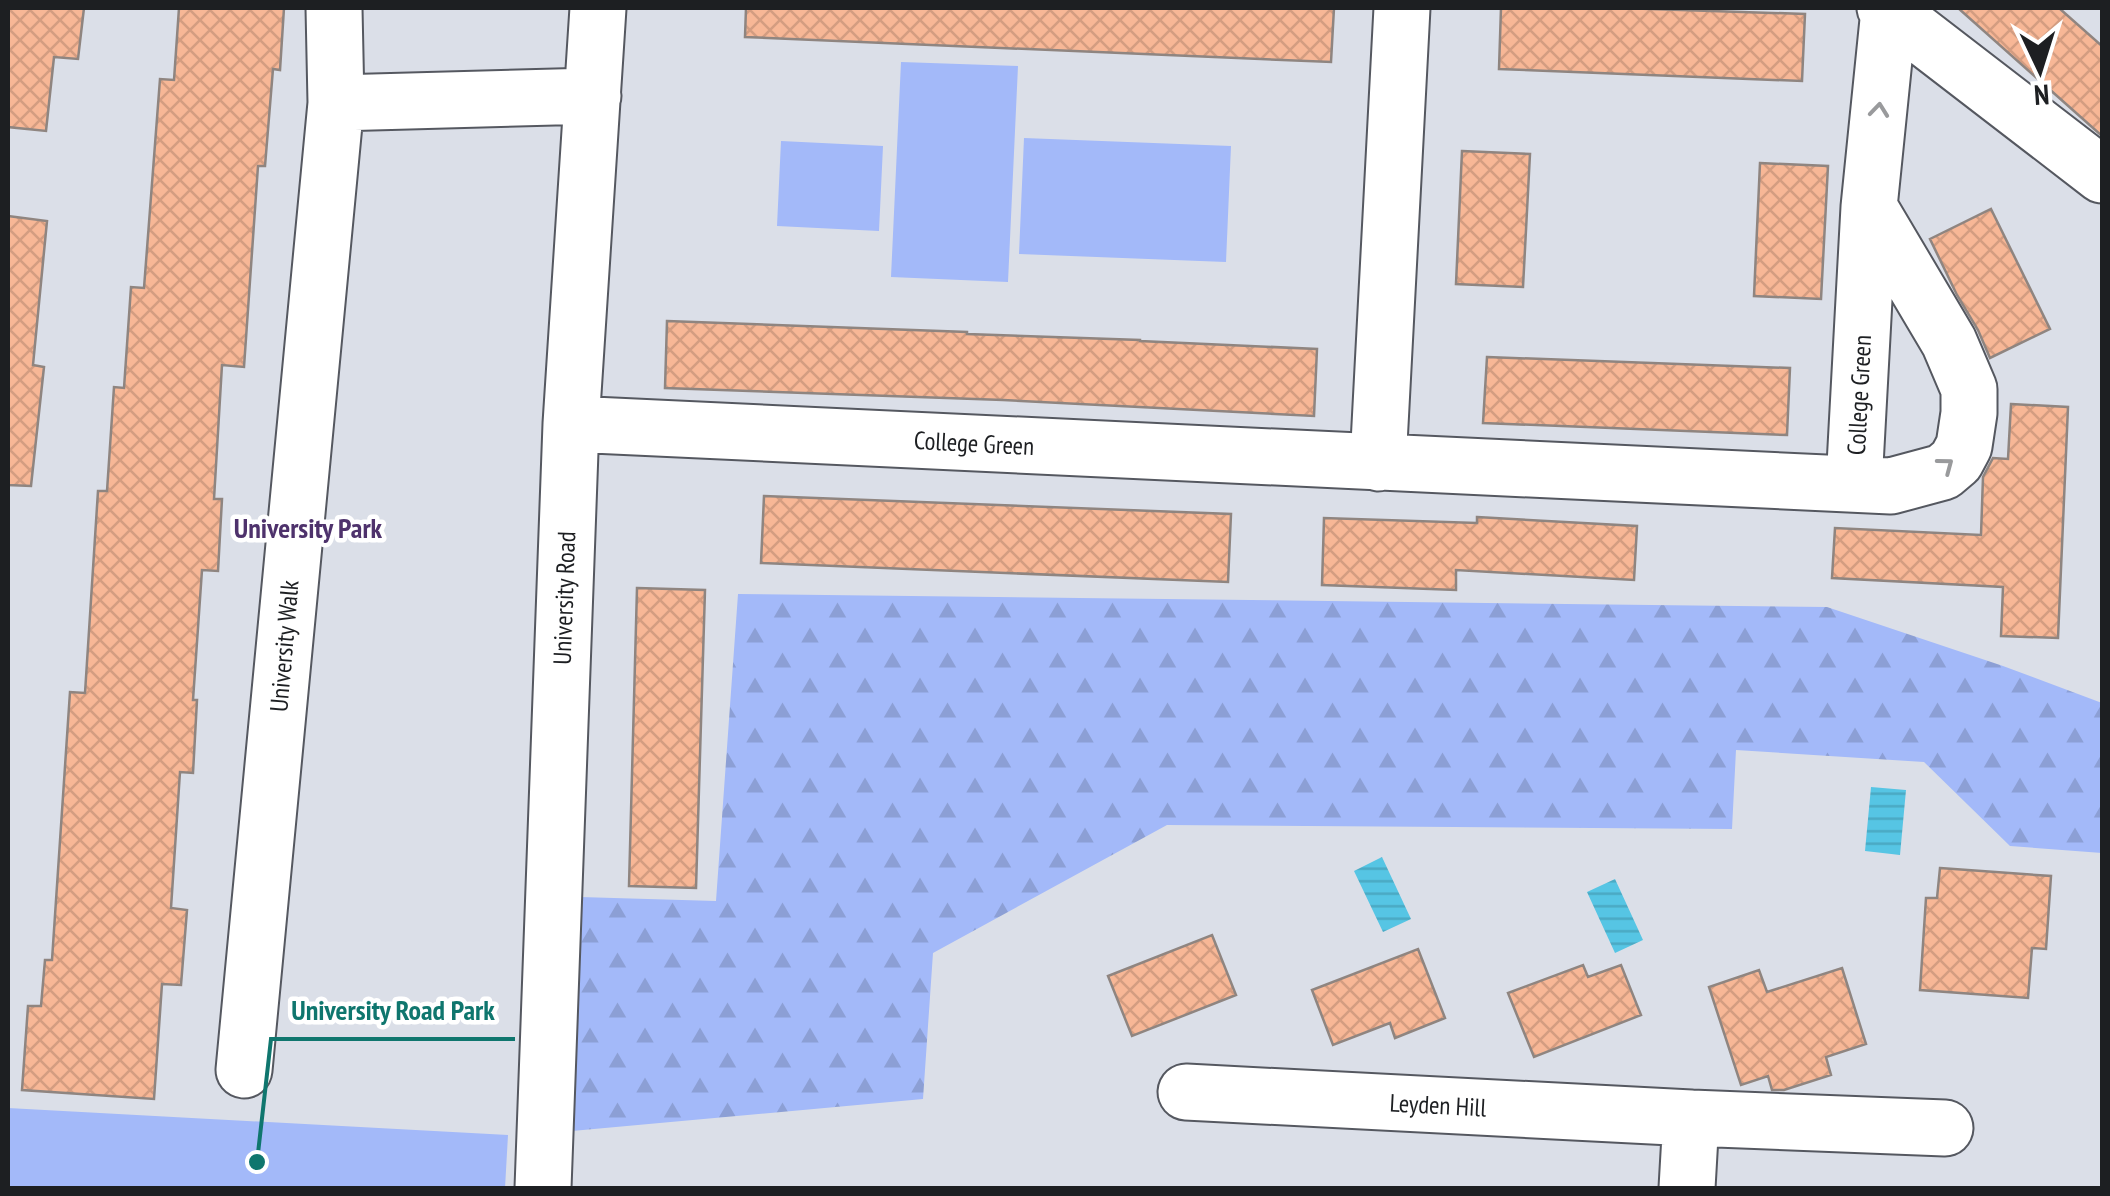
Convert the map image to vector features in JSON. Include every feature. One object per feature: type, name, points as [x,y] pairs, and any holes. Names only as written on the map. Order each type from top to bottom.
[{"type":"street","name":"University Walk","points":[[244,1070],[336,103],[334,8]]},
{"type":"street","name":"University Road","points":[[543,1188],[570,424],[598,8]]},
{"type":"street","points":[[1378,463],[1402,8]]},
{"type":"street","name":"College Green","points":[[570,424],[1854,484],[1869,207],[1887,9]]},
{"type":"street","name":"College Green","points":[[1887,9],[2102,175]]},
{"type":"street","points":[[336,103],[593,96]]},
{"type":"street","points":[[1854,484],[1890,486],[1942,472],[1956,461],[1964,446],[1970,414],[1969,388],[1954,353],[1869,207]]},
{"type":"street","name":"Leyden Hill","points":[[1186,1092],[1945,1128]]},
{"type":"street","points":[[1686,1188],[1691,1118]]},
{"type":"green space","points":[[901,62],[1018,66],[1008,282],[891,277]]},
{"type":"green space","points":[[1024,138],[1231,146],[1226,262],[1019,254]]},
{"type":"green space","points":[[781,141],[883,146],[879,231],[777,226]]},
{"type":"green space","points":[[738,594],[1827,607],[2102,703],[2102,853],[2010,846],[1924,762],[1736,750],[1732,829],[1167,825],[933,953],[923,1099],[572,1131],[580,897],[716,901]]},
{"type":"green space","points":[[8,1108],[508,1135],[505,1188],[8,1188]]},
{"type":"shaded area","points":[[1871,787],[1906,790],[1900,855],[1865,851]]},
{"type":"shaded area","points":[[1382,857],[1411,919],[1383,932],[1354,871]]},
{"type":"shaded area","points":[[1615,879],[1643,940],[1615,953],[1587,892]]},
{"type":"building","points":[[8,8],[84,8],[78,59],[54,57],[46,131],[8,127]]},
{"type":"building","points":[[179,8],[284,8],[280,70],[273,69],[265,166],[258,166],[244,367],[222,365],[214,499],[222,499],[218,571],[202,570],[193,700],[197,700],[193,773],[180,772],[171,908],[187,910],[181,985],[162,984],[154,1099],[22,1090],[28,1006],[41,1006],[45,960],[52,960],[70,692],[85,693],[98,491],[107,491],[114,387],[124,388],[131,287],[144,288],[160,79],[174,80]]},
{"type":"building","points":[[746,8],[1334,8],[1331,62],[745,37]]},
{"type":"building","points":[[1501,8],[1805,14],[1802,81],[1499,69]]},
{"type":"building","points":[[1958,8],[2059,8],[2102,46],[2102,136]]},
{"type":"building","points":[[1462,151],[1530,154],[1523,287],[1456,284]]},
{"type":"building","points":[[1760,163],[1828,166],[1821,299],[1754,296]]},
{"type":"building","points":[[1991,209],[2050,329],[1990,358],[1930,239]]},
{"type":"building","points":[[8,216],[47,221],[33,365],[44,367],[31,486],[8,485]]},
{"type":"building","points":[[667,321],[1317,349],[1314,416],[665,388]]},
{"type":"building","points":[[1487,357],[1790,368],[1787,435],[1483,423]]},
{"type":"building","points":[[2011,404],[2068,407],[2058,638],[2001,636],[2003,587],[1832,578],[1835,528],[1981,535],[1983,477],[1993,458],[2008,459]]},
{"type":"building","points":[[764,496],[1231,514],[1228,582],[761,563]]},
{"type":"building","points":[[1477,517],[1637,526],[1634,580],[1456,570],[1456,590],[1322,585],[1324,518],[1477,523]]},
{"type":"building","points":[[637,588],[705,590],[696,888],[629,886]]},
{"type":"building","points":[[1940,868],[2051,876],[2046,949],[2032,948],[2028,998],[1920,990],[1926,898],[1937,898]]},
{"type":"building","points":[[1212,935],[1236,995],[1132,1036],[1108,976]]},
{"type":"building","points":[[1418,949],[1445,1018],[1395,1038],[1390,1023],[1333,1045],[1312,990]]},
{"type":"building","points":[[1583,965],[1588,977],[1621,965],[1641,1015],[1534,1057],[1508,993]]},
{"type":"building","points":[[1842,968],[1866,1044],[1826,1057],[1831,1075],[1784,1090],[1772,1090],[1768,1076],[1741,1085],[1709,987],[1759,970],[1767,992]]},
{"type":"place","name":"University Road Park","points":[[257,1162]]},
{"type":"district","name":"University Park","points":[[308,528]]}]
